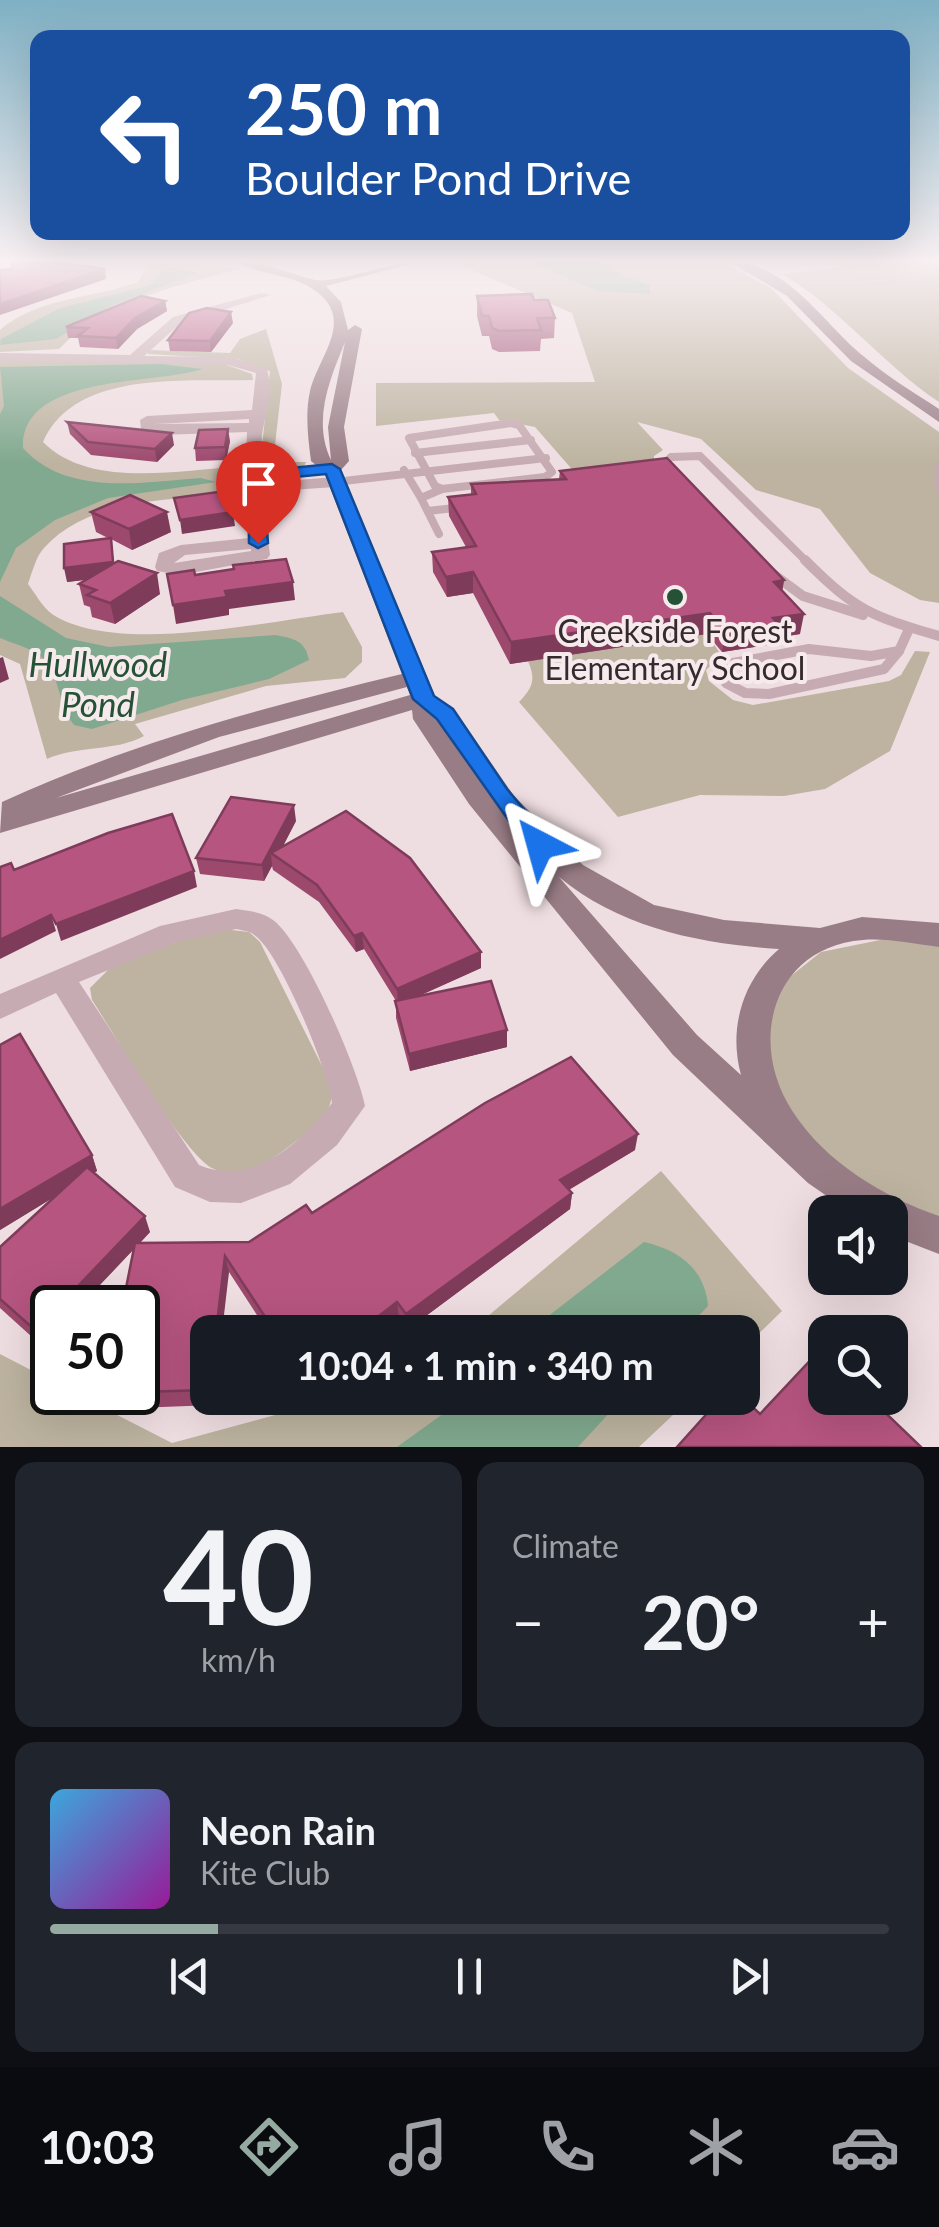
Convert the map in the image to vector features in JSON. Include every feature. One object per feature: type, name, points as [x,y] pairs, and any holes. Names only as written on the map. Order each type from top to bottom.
[{"type":"main road","points":[[353,330],[336,427],[340,460],[333,475],[420,689],[425,719],[479,798],[590,936],[685,1045],[808,1160],[855,1195]]},
{"type":"main road","points":[[827,330],[856,358],[939,417]]},
{"type":"main road","points":[[0,814],[60,784],[175,742],[420,689]]},
{"type":"main road","points":[[0,824],[420,689]]},
{"type":"main road","points":[[420,689],[445,714],[498,794],[540,845],[598,892],[654,918],[708,932],[821,940],[860,930],[939,925]]},
{"type":"main road","points":[[904,930],[939,935]]},
{"type":"main road","points":[[808,1160],[786,1135],[760,1089],[751,1056],[750,1024],[754,1005],[773,973],[821,940]]},
{"type":"main road","points":[[908,1226],[939,1248]]},
{"type":"street","points":[[135,357],[166,330]]},
{"type":"street","points":[[0,357],[135,357],[249,365],[262,372],[266,380],[257,421],[254,482],[260,549]]},
{"type":"street","points":[[163,417],[257,421],[159,430],[146,426],[148,420],[163,417]]},
{"type":"street","points":[[254,482],[333,475]]},
{"type":"street","points":[[0,1007],[62,979],[209,919],[240,916],[260,924],[274,937],[345,1072],[349,1106],[332,1132],[260,1184],[220,1190],[187,1176],[62,979]]},
{"type":"lane","points":[[422,498],[442,488],[545,477],[552,466],[511,423],[408,438],[428,473],[442,488]]},
{"type":"lane","points":[[402,472],[416,455],[531,440]]},
{"type":"lane","points":[[683,482],[666,462],[672,456],[694,453],[842,597],[871,616]]},
{"type":"lane","points":[[333,475],[428,473],[546,458]]},
{"type":"lane","points":[[939,468],[939,489]]},
{"type":"lane","points":[[402,472],[422,498],[439,534]]},
{"type":"lane","points":[[428,511],[462,506]]},
{"type":"lane","points":[[765,566],[788,590],[816,603],[939,636]]},
{"type":"lane","points":[[900,651],[871,656],[809,649],[733,663],[724,671],[726,684],[745,693],[769,694],[884,669],[900,651],[909,629]]},
{"type":"shaded area","points":[[0,330],[81,330],[59,349],[0,352]]},
{"type":"shaded area","points":[[266,330],[282,384],[273,462],[306,462],[303,469],[275,471],[260,465],[270,371],[237,359],[148,354],[148,350],[230,353],[240,339]]},
{"type":"shaded area","points":[[578,330],[811,330],[848,368],[939,432],[939,603],[920,600],[870,573],[820,509],[756,490],[701,439],[637,422],[663,450],[654,456],[654,467],[577,475],[535,427],[499,420],[494,413],[376,426],[376,383],[595,382]]},
{"type":"shaded area","points":[[852,330],[939,330],[939,402]]},
{"type":"shaded area","points":[[0,360],[224,364],[252,374],[253,380],[135,384],[80,402],[58,418],[43,442],[62,457],[85,466],[135,473],[238,467],[239,494],[136,504],[85,518],[63,531],[41,551],[28,584],[52,614],[80,626],[114,633],[152,634],[235,628],[343,612],[362,647],[362,662],[345,678],[266,686],[135,724],[144,736],[133,741],[47,759],[20,664],[0,655]]},
{"type":"shaded area","points":[[707,634],[721,655],[706,670],[709,681],[733,700],[753,705],[889,681],[901,675],[915,651],[930,652],[890,751],[825,789],[784,796],[700,795],[618,817],[519,702],[532,683],[528,661]]},
{"type":"shaded area","points":[[213,928],[249,932],[260,942],[332,1086],[330,1105],[314,1127],[265,1163],[235,1173],[214,1169],[186,1142],[92,1000],[90,988],[111,967]]},
{"type":"shaded area","points":[[885,939],[939,945],[939,1223],[908,1211],[908,1195],[884,1195],[803,1139],[762,1057],[777,987],[821,952]]},
{"type":"shaded area","points":[[661,1171],[782,1311],[760,1332],[760,1315],[489,1315]]},
{"type":"shaded area","points":[[0,1354],[30,1370],[30,1415],[117,1415],[172,1443],[275,1415],[673,1415],[639,1447],[0,1447]]},
{"type":"water","points":[[19,330],[72,330],[56,339],[0,345],[1,339]]},
{"type":"water","name":"Hullwood Pond","points":[[161,364],[202,369],[67,394],[44,406],[28,424],[23,448],[41,464],[83,480],[130,483],[201,478],[216,482],[108,498],[55,520],[16,548],[0,582],[0,414],[4,406],[0,367]]},
{"type":"water","name":"Hullwood Pond","points":[[0,596],[66,638],[109,647],[276,635],[302,644],[309,660],[269,679],[182,700],[92,729],[74,725],[45,660],[0,638]]},
{"type":"water","points":[[644,1242],[668,1250],[688,1263],[702,1282],[708,1306],[699,1315],[551,1314]]},
{"type":"water","points":[[441,1415],[607,1415],[578,1447],[397,1447]]},
{"type":"building","points":[[86,330],[124,330],[116,338],[78,336]]},
{"type":"building","points":[[176,330],[218,330],[210,341],[168,340]]},
{"type":"building","points":[[67,422],[172,433],[155,449],[88,442]]},
{"type":"building","points":[[228,429],[225,447],[195,448],[199,430]]},
{"type":"building","name":"Creekside Forest Elementary School","points":[[667,458],[784,580],[774,582],[804,614],[773,618],[778,624],[725,632],[710,613],[511,642],[473,572],[446,577],[432,552],[476,546],[448,497],[476,494],[471,484],[566,479],[560,471]]},
{"type":"building","points":[[225,491],[233,512],[180,520],[174,498]]},
{"type":"building","points":[[130,495],[167,512],[129,529],[91,512]]},
{"type":"building","points":[[111,538],[113,562],[64,568],[64,544]]},
{"type":"building","points":[[286,559],[293,582],[225,591],[227,597],[173,605],[167,574],[194,570],[195,575],[234,569],[233,565]]},
{"type":"building","points":[[118,561],[157,573],[110,603],[87,595],[96,590],[79,584]]},
{"type":"building","points":[[231,797],[294,805],[262,865],[196,858]]},
{"type":"building","points":[[346,811],[410,858],[481,952],[397,989],[362,933],[354,936],[317,885],[271,853]]},
{"type":"building","points":[[172,814],[194,871],[56,924],[51,915],[0,940],[0,867],[11,863],[14,870],[108,833]]},
{"type":"building","points":[[491,981],[507,1030],[409,1054],[395,1001]]},
{"type":"building","points":[[20,1034],[92,1155],[0,1209],[0,1045]]},
{"type":"building","points":[[571,1057],[638,1134],[560,1180],[572,1193],[406,1314],[397,1302],[380,1315],[264,1315],[225,1256],[218,1315],[190,1315],[190,1391],[160,1391],[160,1285],[127,1285],[135,1243],[249,1242],[306,1205],[312,1213],[485,1103]]},
{"type":"building","points":[[87,1167],[145,1216],[79,1285],[30,1285],[30,1326],[0,1299],[0,1247]]},
{"type":"building","points":[[808,1363],[808,1415],[888,1415],[921,1447],[677,1447],[706,1415],[760,1414]]},
{"type":"place","name":"Creekside Forest Elementary School","points":[[675,597]]},
{"type":"route","points":[[258,543],[254,476],[332,469],[424,699],[445,714],[498,794],[540,845]]}]
